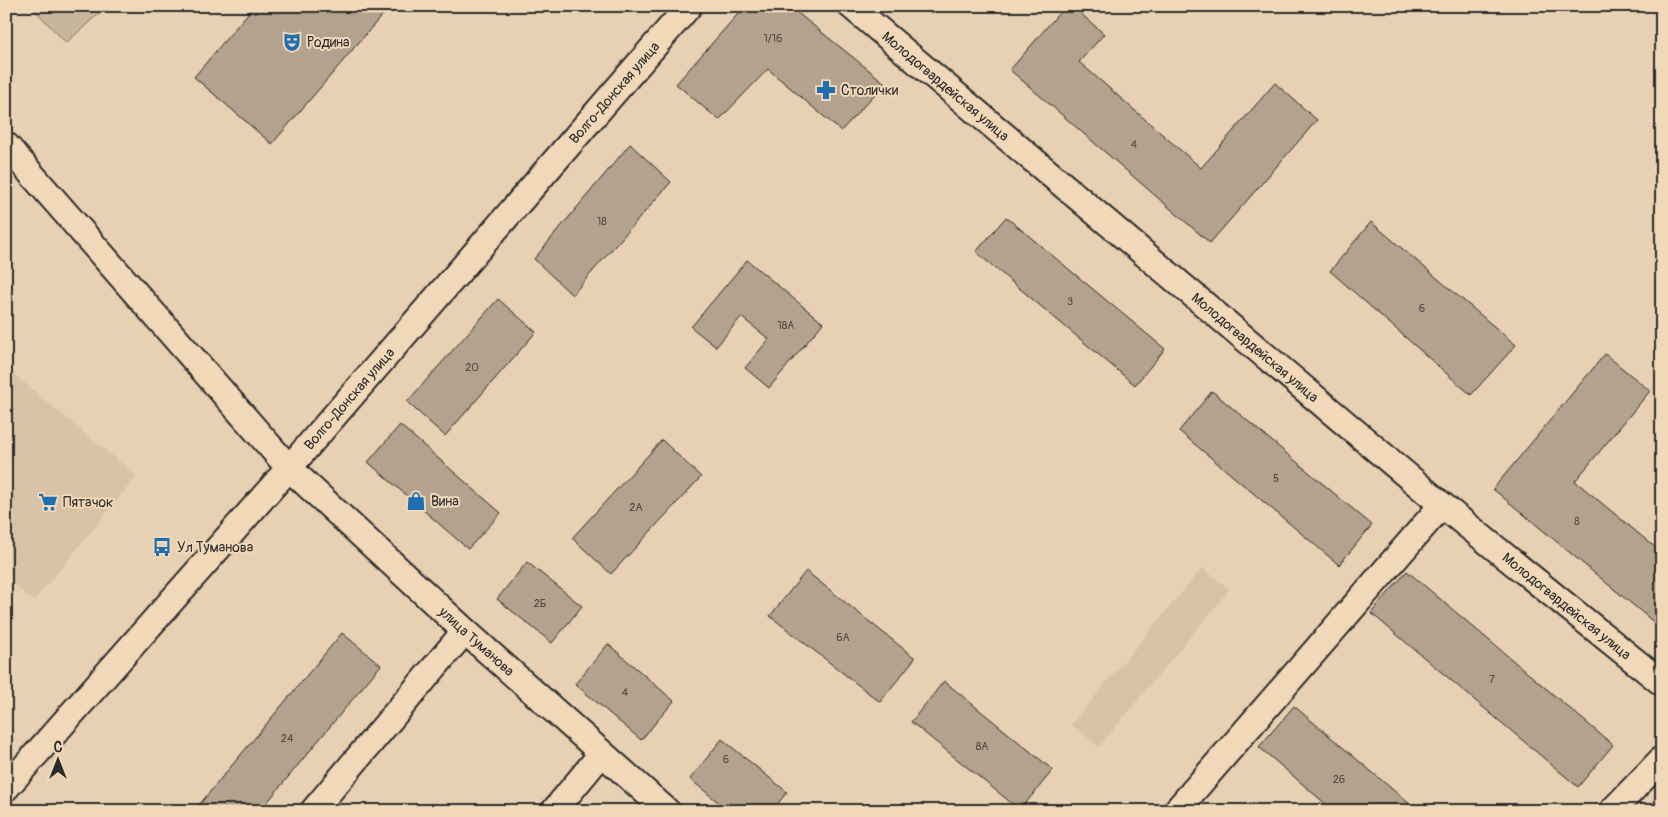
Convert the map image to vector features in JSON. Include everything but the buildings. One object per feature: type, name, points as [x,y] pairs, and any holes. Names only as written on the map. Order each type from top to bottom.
[{"type":"street","name":"Волго-Донская улица","points":[[6,788],[289,468],[689,6]]},
{"type":"street","name":"Молодогвардейская улица","points":[[851,6],[1442,505],[1662,683]]},
{"type":"street","name":"улица Туманова","points":[[6,145],[289,468],[465,631],[667,811]]},
{"type":"street","points":[[1188,807],[1442,505]]},
{"type":"street","points":[[313,811],[465,631]]},
{"type":"street","points":[[554,811],[602,753]]},
{"type":"street","points":[[1612,811],[1662,758]]},
{"type":"shaded area","points":[[31,6],[107,6],[66,43]]},
{"type":"shaded area","points":[[6,368],[137,476],[34,601],[6,578]]},
{"type":"shaded area","points":[[1202,568],[1230,589],[1099,747],[1071,725]]},
{"type":"place","name":"Родина","points":[[292,42]]},
{"type":"place","name":"Столички","points":[[826,90]]},
{"type":"place","name":"Вина","points":[[416,501]]},
{"type":"place","name":"Пятачок","points":[[48,502]]},
{"type":"place","name":"Ул Туманова","points":[[162,547]]}]
